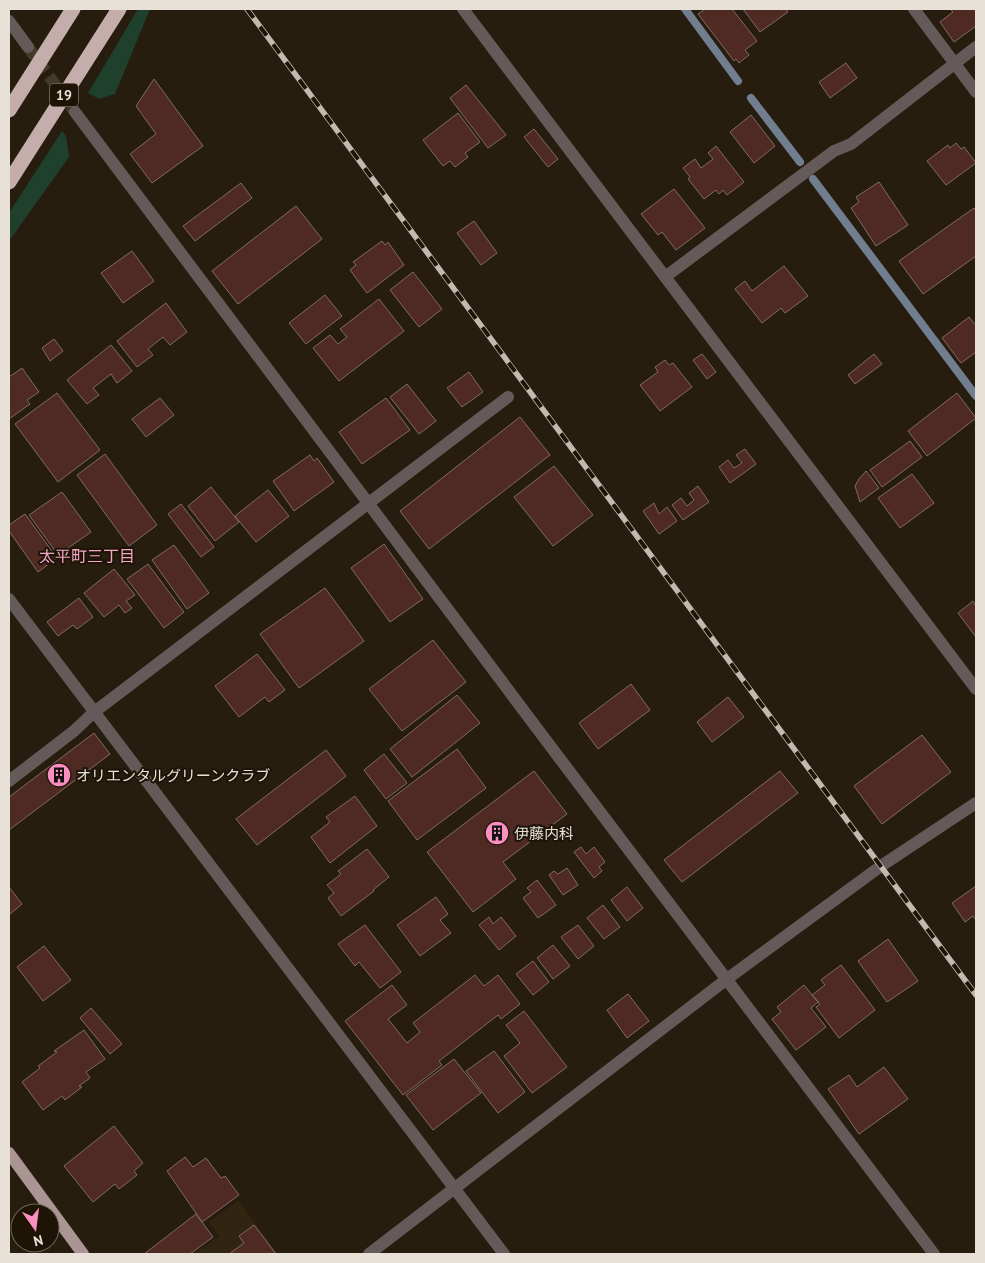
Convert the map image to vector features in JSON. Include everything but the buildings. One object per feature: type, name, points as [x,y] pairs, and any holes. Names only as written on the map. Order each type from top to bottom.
[{"type":"highway","name":"19","points":[[9,110],[73,9]]},
{"type":"highway","name":"19","points":[[9,182],[119,9]]},
{"type":"main road","points":[[9,1154],[83,1254]]},
{"type":"street","points":[[463,9],[976,689]]},
{"type":"street","points":[[914,9],[976,92]]},
{"type":"street","points":[[9,21],[28,47]]},
{"type":"street","points":[[665,277],[834,150],[850,144],[976,46]]},
{"type":"street","points":[[75,112],[934,1254]]},
{"type":"street","points":[[9,781],[74,731],[93,713],[508,397]]},
{"type":"street","points":[[9,600],[504,1254]]},
{"type":"street","points":[[369,1254],[727,979],[881,866],[976,804]]},
{"type":"shaded area","points":[[238,1200],[278,1254],[194,1254],[219,1236],[209,1222]]},
{"type":"green space","points":[[138,9],[150,9],[115,94],[99,99],[88,93]]},
{"type":"green space","points":[[62,131],[66,136],[69,157],[9,241],[9,213]]},
{"type":"waterway","points":[[685,9],[738,81]]},
{"type":"waterway","points":[[751,98],[800,162]]},
{"type":"waterway","points":[[813,179],[976,396]]},
{"type":"tunnel","points":[[28,47],[75,112]]},
{"type":"railway","points":[[247,9],[976,995]]},
{"type":"place","name":"オリエンタルグリーンクラブ","points":[[59,775]]},
{"type":"place","name":"伊藤内科","points":[[497,833]]},
{"type":"district","name":"太平町三丁目","points":[[87,556]]}]
